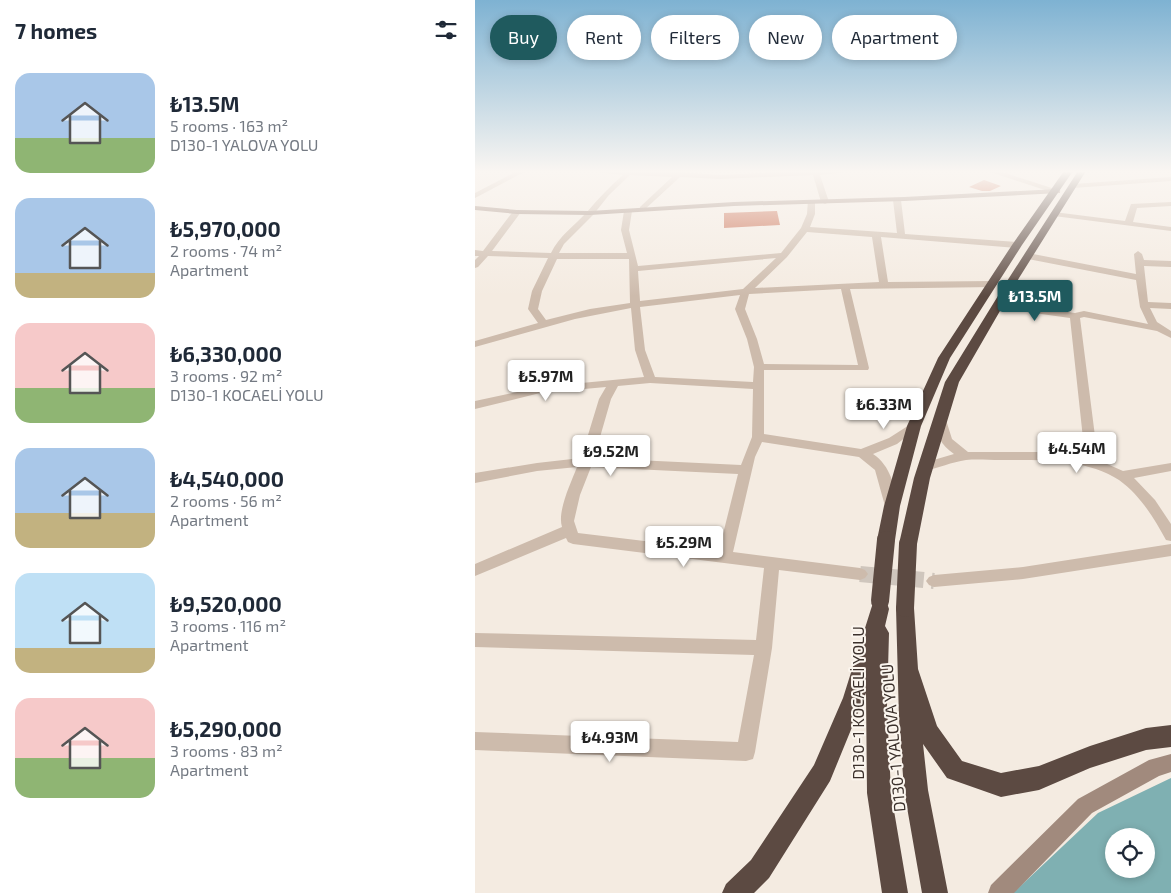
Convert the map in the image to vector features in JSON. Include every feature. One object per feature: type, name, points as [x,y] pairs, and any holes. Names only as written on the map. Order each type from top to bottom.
[{"type":"highway","points":[[735,893],[760,869],[822,773],[854,698],[880,605],[886,540],[892,506],[915,426],[944,358],[1017,245],[1041,213]]},
{"type":"highway","points":[[925,467],[952,382],[1055,214]]},
{"type":"highway","name":"D130-1 YALOVA YOLU","points":[[925,467],[909,544],[905,608],[907,666],[916,790],[935,893]]},
{"type":"highway","name":"D130-1 KOCAELİ YOLU","points":[[880,605],[876,706],[879,793],[895,893]]},
{"type":"highway","points":[[907,666],[928,732],[955,770],[1001,785],[1039,778],[1090,757],[1146,739],[1171,736]]},
{"type":"street","points":[[475,265],[516,213]]},
{"type":"street","points":[[566,213],[594,213]]},
{"type":"street","points":[[544,324],[533,308],[537,291],[560,243],[590,213]]},
{"type":"street","points":[[628,213],[625,230],[632,256],[640,350],[650,380]]},
{"type":"street","points":[[724,558],[749,457],[758,437],[759,367],[753,339],[740,309],[745,293],[784,255],[805,229],[811,213]]},
{"type":"street","points":[[898,213],[901,236]]},
{"type":"street","points":[[1128,224],[1132,213]]},
{"type":"street","points":[[1055,214],[1171,229]]},
{"type":"street","points":[[805,229],[1017,245]]},
{"type":"street","points":[[876,234],[884,284]]},
{"type":"street","points":[[475,253],[632,256]]},
{"type":"street","points":[[633,270],[784,255]]},
{"type":"street","points":[[1029,256],[1141,278]]},
{"type":"street","points":[[1171,264],[1139,258],[1147,314],[1152,324],[1171,335]]},
{"type":"street","points":[[475,344],[605,309],[635,305],[745,293],[845,286],[993,284]]},
{"type":"street","points":[[759,367],[864,368],[845,286]]},
{"type":"street","points":[[998,305],[1075,316],[1084,314],[1160,329]]},
{"type":"street","points":[[1145,305],[1171,306]]},
{"type":"street","points":[[1075,316],[1092,464]]},
{"type":"street","points":[[475,405],[540,390],[650,380],[759,386]]},
{"type":"street","points":[[614,383],[605,399],[586,462],[573,495],[567,521],[573,538],[859,574]]},
{"type":"street","points":[[940,417],[945,440],[953,448],[966,456]]},
{"type":"street","points":[[862,452],[893,441],[915,426]]},
{"type":"street","points":[[758,437],[862,452],[875,459],[883,472],[892,506]]},
{"type":"street","points":[[925,467],[966,456],[1019,456],[1078,460],[1122,476],[1141,491],[1157,512],[1171,536]]},
{"type":"street","points":[[475,478],[537,467],[586,462],[746,470]]},
{"type":"street","points":[[1122,476],[1171,467]]},
{"type":"street","points":[[475,570],[570,530]]},
{"type":"street","points":[[934,581],[1023,573],[1171,550]]},
{"type":"street","points":[[475,742],[746,752],[764,648],[771,563]]},
{"type":"street","points":[[475,640],[764,648]]},
{"type":"street","points":[[999,893],[1085,806],[1156,767],[1171,763]]},
{"type":"water","points":[[1171,778],[1171,893],[1013,893],[1098,813]]},
{"type":"building","points":[[724,213],[777,213],[780,225],[724,228]]},
{"type":"tunnel","points":[[860,574],[934,581]]}]
